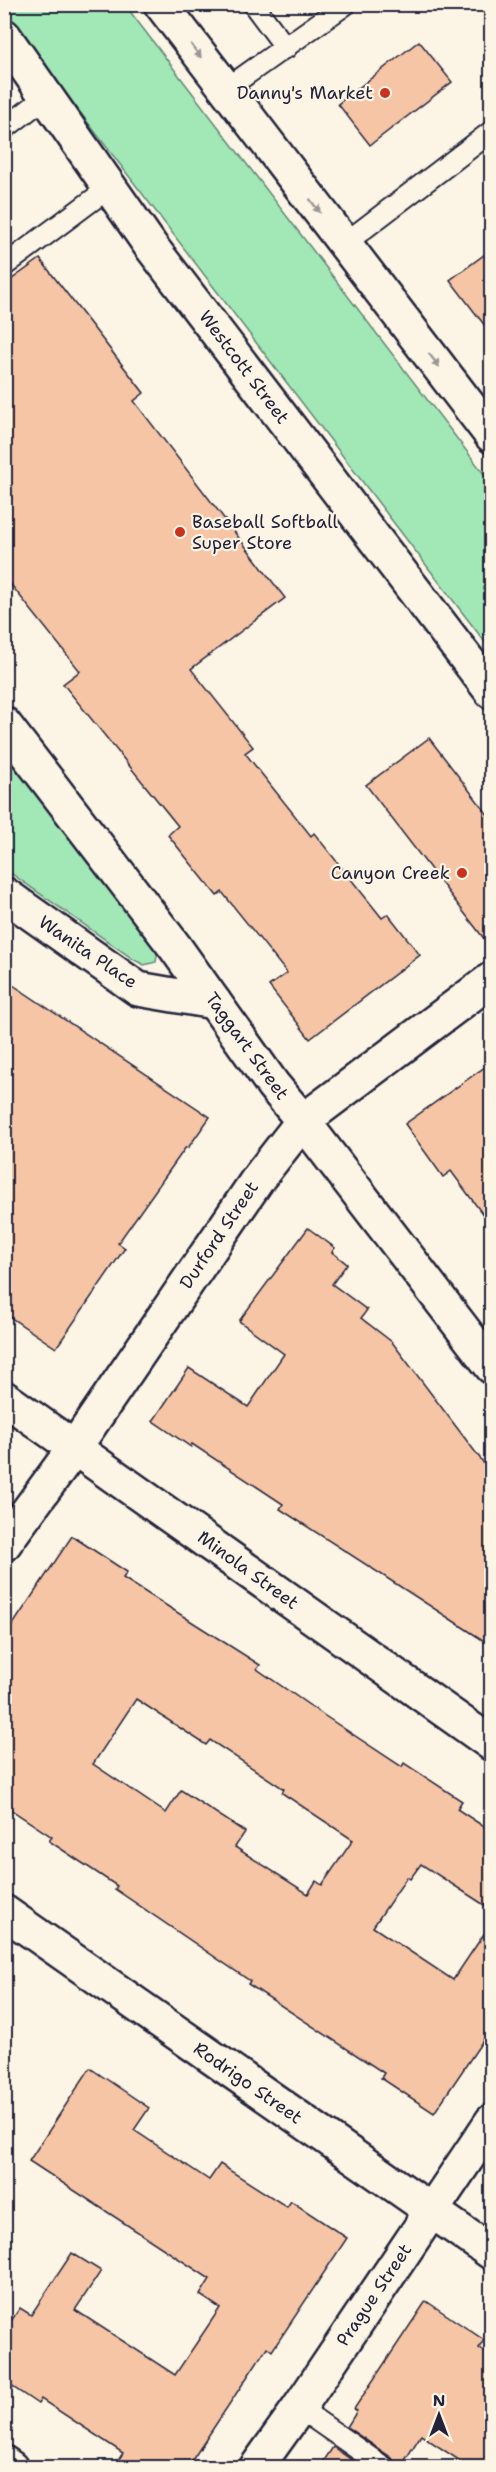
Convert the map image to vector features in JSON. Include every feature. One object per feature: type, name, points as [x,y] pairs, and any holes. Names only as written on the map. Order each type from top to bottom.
[{"type":"street","points":[[161,4],[492,436]]},
{"type":"street","name":"Westcott Street","points":[[4,36],[150,245],[492,692]]},
{"type":"street","name":"Taggart Street","points":[[4,724],[175,947],[273,1085],[492,1367]]},
{"type":"street","name":"Wanita Place","points":[[4,894],[138,988],[214,1002]]},
{"type":"street","name":"Durford Street","points":[[4,1544],[75,1446],[260,1176],[303,1121],[492,979]]},
{"type":"street","name":"Minola Street","points":[[4,1398],[75,1446],[492,1744]]},
{"type":"street","name":"Rodrigo Street","points":[[4,1912],[492,2253]]},
{"type":"street","name":"Prague Street","points":[[256,2468],[299,2408],[492,2121]]},
{"type":"street","points":[[4,2463],[11,2468]]},
{"type":"lane","points":[[253,4],[286,48]]},
{"type":"lane","points":[[225,89],[346,4]]},
{"type":"lane","points":[[4,129],[47,96]]},
{"type":"lane","points":[[344,244],[492,131]]},
{"type":"lane","points":[[4,266],[110,187]]},
{"type":"lane","points":[[299,2408],[385,2468]]},
{"type":"green space","points":[[4,5],[125,5],[491,483],[491,650],[8,18]]},
{"type":"green space","points":[[4,750],[158,950],[156,962],[144,965],[133,959],[5,869]]},
{"type":"building","name":"Danny's Market","points":[[419,41],[452,82],[370,145],[338,104]]},
{"type":"building","points":[[492,249],[492,335],[450,280]]},
{"type":"building","points":[[40,259],[144,393],[134,401],[285,598],[191,669],[253,747],[245,753],[311,836],[314,833],[382,918],[388,914],[420,955],[310,1039],[269,986],[287,973],[222,892],[217,896],[168,835],[178,826],[63,684],[80,671],[4,576],[4,285]]},
{"type":"building","name":"Canyon Creek","points":[[429,738],[492,820],[492,949],[366,785]]},
{"type":"building","points":[[4,979],[210,1117],[118,1243],[125,1248],[56,1348],[4,1313]]},
{"type":"building","points":[[492,1062],[492,1227],[451,1171],[443,1177],[405,1124]]},
{"type":"building","points":[[308,1228],[335,1248],[332,1252],[347,1264],[332,1284],[367,1310],[361,1318],[392,1342],[492,1474],[492,1646],[280,1509],[283,1504],[153,1421],[189,1368],[248,1407],[284,1354],[239,1321]]},
{"type":"building","points":[[72,1536],[127,1572],[123,1578],[260,1665],[257,1669],[325,1716],[402,1767],[404,1763],[462,1801],[457,1809],[492,1832],[492,1910],[421,1864],[410,1879],[407,1877],[373,1927],[453,1980],[492,1922],[492,2027],[434,2113],[381,2078],[384,2073],[248,1984],[250,1981],[115,1889],[117,1886],[49,1841],[52,1837],[4,1805],[4,1638]],"holes":[[[136,1699],[206,1745],[210,1740],[284,1789],[282,1793],[353,1840],[322,1885],[316,1881],[308,1894],[235,1847],[245,1832],[181,1790],[166,1813],[93,1764]]]},
{"type":"building","points":[[90,2068],[149,2108],[134,2130],[209,2180],[220,2164],[287,2207],[291,2201],[347,2238],[272,2351],[267,2347],[187,2468],[113,2468],[123,2453],[41,2399],[38,2404],[4,2381],[4,2331],[20,2308],[31,2315],[72,2253],[101,2271],[75,2310],[175,2375],[220,2308],[200,2295],[210,2279],[29,2161]]},
{"type":"building","points":[[426,2301],[484,2340],[479,2348],[492,2357],[492,2468],[471,2468],[421,2435],[400,2468],[397,2468],[392,2458],[347,2427],[357,2411],[354,2409]]},
{"type":"building","points":[[333,2447],[363,2468],[319,2468]]},
{"type":"place","name":"Danny's Market","points":[[385,93]]},
{"type":"place","name":"Baseball Softball Super Store","points":[[180,532]]},
{"type":"place","name":"Canyon Creek","points":[[462,873]]}]
